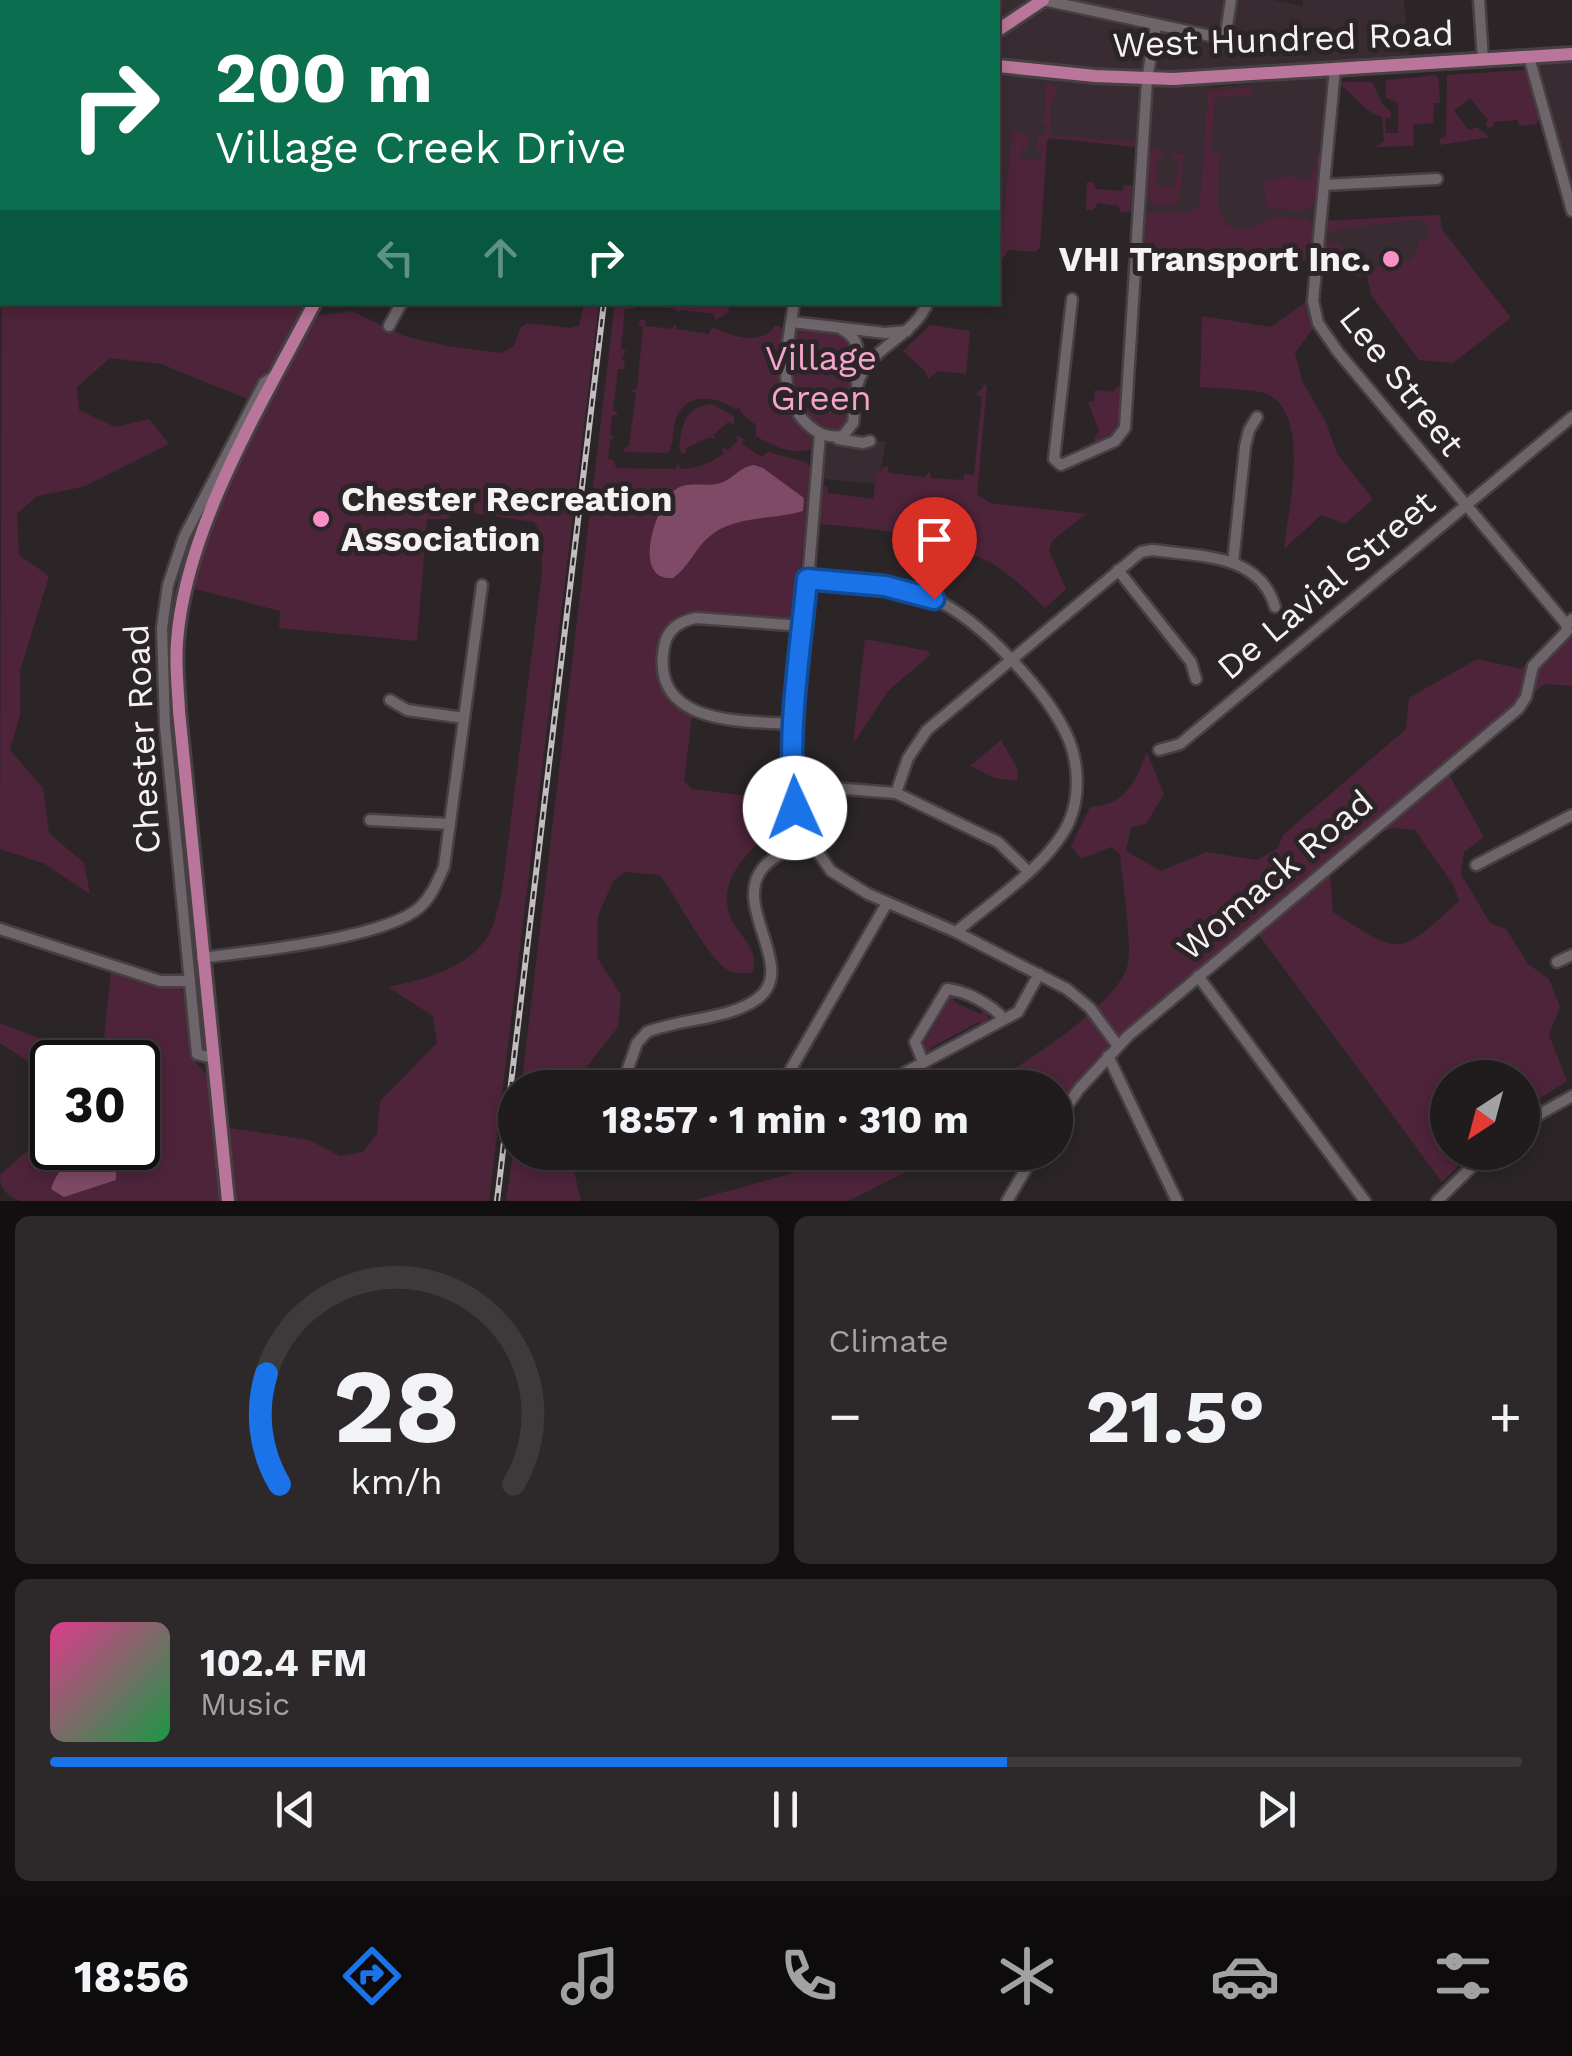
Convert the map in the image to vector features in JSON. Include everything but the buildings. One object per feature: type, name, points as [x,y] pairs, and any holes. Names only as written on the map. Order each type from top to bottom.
[{"type":"main road","points":[[1000,29],[1043,0]]},
{"type":"main road","name":"West Hundred Road","points":[[1000,66],[1147,80],[1572,54]]},
{"type":"main road","name":"Chester Road","points":[[228,1201],[176,663],[180,616],[191,538],[312,305]]},
{"type":"street","points":[[1043,0],[1224,38],[1231,0]]},
{"type":"street","points":[[1479,0],[1483,60]]},
{"type":"street","points":[[1072,299],[1054,459],[1061,464],[1115,442],[1125,428],[1147,80],[1156,24]]},
{"type":"street","points":[[1529,57],[1572,211]]},
{"type":"street","name":"Lee Street","points":[[1335,70],[1313,302],[1318,322],[1338,352],[1569,622]]},
{"type":"street","points":[[1324,185],[1437,179]]},
{"type":"street","points":[[389,326],[400,305]]},
{"type":"street","points":[[794,305],[786,392],[800,417],[826,435],[845,442],[870,441],[853,424]]},
{"type":"street","points":[[857,386],[869,364],[908,330],[926,305]]},
{"type":"street","points":[[792,322],[894,334],[908,330]]},
{"type":"street","points":[[826,435],[843,436],[853,424],[857,386],[858,344],[853,336],[836,327]]},
{"type":"street","name":"De Lavial Street","points":[[1159,750],[1180,744],[1572,416]]},
{"type":"street","points":[[1233,562],[1245,447],[1257,417]]},
{"type":"street","points":[[826,435],[807,579],[795,724],[793,789],[806,839],[831,871],[887,903],[1039,974],[1084,1001],[1118,1046]]},
{"type":"street","name":"Chester Road","points":[[191,538],[168,584],[162,628],[165,726],[197,1054],[212,1058]]},
{"type":"street","points":[[896,794],[908,758],[927,730],[1140,552],[1153,550],[1233,562],[1255,573],[1270,592],[1275,607]]},
{"type":"street","points":[[1118,570],[1184,650],[1196,679]]},
{"type":"street","points":[[807,579],[885,586],[934,599],[979,626],[1011,659],[1068,738],[1076,764],[1076,796],[1072,817],[1060,840],[956,932]]},
{"type":"street","points":[[202,958],[310,943],[395,923],[418,908],[434,890],[444,868],[482,585]]},
{"type":"street","points":[[795,724],[728,720],[688,708],[667,684],[663,653],[672,629],[684,620],[803,626]]},
{"type":"street","name":"Womack Road","points":[[1073,1100],[1118,1046],[1518,709],[1526,697],[1538,658],[1567,631],[1569,622]]},
{"type":"street","points":[[390,700],[407,710],[464,718]]},
{"type":"street","points":[[793,789],[820,787],[896,794],[998,842],[1028,871]]},
{"type":"street","points":[[1476,865],[1572,815]]},
{"type":"street","points":[[370,820],[450,824]]},
{"type":"street","points":[[628,1070],[646,1032],[741,1007],[762,995],[772,977],[753,901],[754,888],[764,865],[806,839]]},
{"type":"street","points":[[790,1070],[887,903]]},
{"type":"street","points":[[0,929],[160,981],[190,982]]},
{"type":"street","points":[[1557,962],[1572,955]]},
{"type":"street","points":[[908,1070],[1022,1007],[1039,974]]},
{"type":"street","points":[[1198,976],[1365,1201]]},
{"type":"street","points":[[922,1062],[915,1042],[946,990],[989,1006],[1004,1019]]},
{"type":"street","points":[[1108,1056],[1178,1201]]},
{"type":"street","points":[[1540,1114],[1572,1096]]},
{"type":"street","points":[[1007,1201],[1025,1170]]},
{"type":"street","points":[[1437,1201],[1469,1170]]},
{"type":"shaded area","points":[[1000,0],[1274,0],[1302,6],[1303,0],[1404,0],[1410,62],[1157,79],[1215,87],[1335,76],[1320,221],[1440,215],[1443,231],[1426,270],[1367,276],[1315,274],[1316,261],[1205,250],[1206,218],[1139,213],[1143,148],[1050,138],[1045,143],[1044,164],[1000,235]]},
{"type":"shaded area","points":[[1572,55],[1572,209],[1530,57]]},
{"type":"shaded area","points":[[820,434],[886,442],[879,480],[875,484],[815,478]]},
{"type":"shaded area","points":[[754,465],[804,498],[803,511],[720,529],[673,578],[660,576],[652,568],[651,541],[668,498],[680,487],[720,483]]},
{"type":"shaded area","points":[[62,1170],[116,1170],[116,1180],[64,1197],[51,1189]]},
{"type":"green space","points":[[1523,70],[1529,75],[1541,116],[1536,124],[1519,126],[1517,120],[1493,122],[1493,127],[1488,128],[1488,120],[1470,98],[1454,111],[1469,130],[1476,127],[1490,137],[1440,145],[1440,139],[1446,136],[1447,75]]},
{"type":"green space","points":[[1436,75],[1440,103],[1434,103],[1433,123],[1413,125],[1414,146],[1375,147],[1384,142],[1382,117],[1338,84],[1372,82],[1383,105],[1391,112],[1391,117],[1385,119],[1386,133],[1398,133],[1398,103],[1386,98],[1386,80]]},
{"type":"green space","points":[[1046,83],[1058,87],[1050,107],[1051,135],[1129,142],[1136,137],[1138,147],[1050,138],[1040,247],[1036,252],[1008,250],[1000,263],[1012,132],[1029,138],[1021,159],[1041,161],[1042,150],[1036,147],[1038,136],[1046,135],[1047,124],[1042,122]]},
{"type":"green space","points":[[1252,87],[1250,95],[1215,97],[1211,151],[1219,154],[1218,209],[1228,226],[1243,230],[1276,217],[1307,219],[1315,228],[1312,261],[1183,248],[1172,263],[1141,262],[1145,213],[1192,212],[1200,203],[1208,91]]},
{"type":"green space","points":[[1151,150],[1165,154],[1158,158],[1156,184],[1169,187],[1176,185],[1178,159],[1172,153],[1184,155],[1179,200],[1174,205],[1155,205],[1145,194],[1148,155]]},
{"type":"green space","points":[[1317,153],[1321,153],[1314,205],[1303,211],[1267,208],[1264,181],[1290,176],[1310,181]]},
{"type":"green space","points":[[1087,182],[1093,182],[1096,189],[1122,191],[1124,185],[1131,185],[1135,194],[1132,211],[1121,213],[1118,206],[1098,203],[1093,210],[1086,210]]},
{"type":"green space","points":[[1440,215],[1440,227],[1511,318],[1453,363],[1419,360],[1371,295],[1367,276],[1318,274],[1323,241],[1339,244],[1343,251],[1361,249],[1367,269],[1410,260],[1418,249],[1417,241],[1426,239],[1430,231],[1423,219],[1336,230],[1334,235],[1323,221]]},
{"type":"green space","points":[[1310,299],[1315,326],[1295,353],[1302,381],[1326,422],[1337,454],[1373,499],[1345,524],[1321,515],[1284,549],[1294,466],[1290,423],[1282,407],[1269,395],[1200,387],[1202,316],[1271,327]]},
{"type":"green space","points":[[2,305],[305,305],[250,400],[161,364],[110,358],[77,387],[79,410],[115,427],[149,419],[169,444],[83,487],[37,496],[17,514],[19,555],[49,576],[20,671],[20,715],[10,750],[43,788],[49,833],[84,863],[90,894],[45,864],[0,849]]},
{"type":"green space","points":[[584,305],[599,305],[505,1070],[498,1070],[498,1128],[489,1201],[233,1201],[224,1127],[309,1140],[340,1156],[363,1152],[377,1134],[380,1101],[437,1043],[433,1016],[388,987],[447,970],[473,954],[491,930],[502,891],[542,572],[541,533],[534,522],[456,511],[448,519],[427,519],[417,641],[279,628],[280,611],[188,587],[209,517],[297,344],[319,315],[352,311],[404,336],[501,353],[514,346],[521,327],[527,323],[579,326]]},
{"type":"green space","points":[[615,305],[635,305],[633,309],[625,309],[621,348],[626,351],[621,359],[625,362],[624,369],[618,369],[613,410],[619,414],[612,416],[610,435],[615,437],[610,441],[608,459],[614,460],[616,468],[676,469],[678,462],[681,469],[693,468],[719,457],[724,453],[721,447],[728,450],[738,441],[736,435],[762,457],[768,452],[806,462],[811,468],[796,615],[789,620],[729,613],[689,616],[673,624],[663,637],[658,658],[667,692],[692,717],[684,781],[692,789],[774,799],[781,826],[747,855],[730,881],[727,895],[734,924],[754,958],[752,973],[729,971],[720,964],[660,875],[625,872],[613,881],[598,916],[597,957],[621,995],[618,1027],[584,1070],[523,1070]]},
{"type":"green space","points":[[643,305],[730,305],[728,313],[716,320],[713,314],[680,310],[677,315],[676,309]]},
{"type":"green space","points":[[645,320],[646,326],[672,329],[675,324],[677,329],[709,334],[712,327],[746,338],[762,336],[780,326],[785,334],[781,352],[782,397],[812,436],[811,449],[790,450],[769,444],[756,436],[756,425],[740,408],[701,399],[679,412],[668,453],[625,452],[636,393],[630,390],[637,389],[643,327],[638,325]]},
{"type":"green space","name":"Village Green","points":[[792,322],[836,327],[858,344],[847,432],[820,433],[789,400]]},
{"type":"green space","points":[[930,325],[970,331],[966,374],[938,371],[928,379],[925,371],[903,351]]},
{"type":"green space","points":[[981,385],[987,385],[977,494],[990,503],[1086,514],[1052,541],[1049,550],[1066,589],[1045,608],[998,568],[951,546],[883,531],[816,524],[817,491],[821,485],[827,486],[828,493],[873,499],[877,473],[883,466],[888,467],[889,473],[925,477],[929,471],[931,478],[963,480],[965,474],[974,475],[982,397],[976,394],[984,387]]},
{"type":"green space","points":[[1119,385],[1123,388],[1118,429],[1096,445],[1094,439],[1099,431],[1088,402],[1094,401],[1095,390],[1113,392]]},
{"type":"green space","points":[[712,404],[734,416],[734,425],[728,422],[713,435],[716,440],[710,437],[686,448],[682,454],[679,449],[686,419],[695,409]]},
{"type":"green space","points":[[1572,621],[1572,686],[1544,684],[1097,1060],[1073,1093],[1073,1070],[1012,1070],[1089,1015],[1121,979],[1128,963],[1120,854],[1111,847],[1081,859],[1071,846],[1090,807],[1121,797],[1147,752],[1164,794],[1146,824],[1131,827],[1126,851],[1161,871],[1206,852],[1257,860],[1278,848],[1283,835],[1406,729],[1409,698],[1477,659],[1521,669]]},
{"type":"green space","points":[[865,639],[928,651],[930,655],[888,691],[853,744]]},
{"type":"green space","points":[[1001,740],[1018,770],[1017,781],[995,778],[970,766]]},
{"type":"green space","points":[[1447,771],[1484,837],[1464,852],[1461,874],[1490,923],[1506,929],[1528,964],[1549,979],[1560,1007],[1549,1035],[1567,1081],[1540,1098],[1540,1060],[1430,1060],[1430,1166],[1259,935],[1330,874],[1333,912],[1387,943],[1411,941],[1459,901],[1454,886],[1415,830],[1392,828],[1367,838]]},
{"type":"green space","points":[[111,970],[177,987],[186,994],[193,1059],[209,1078],[224,1201],[20,1201],[3,1188],[0,1175],[30,1148],[30,1170],[160,1170],[160,1040],[104,1040]]},
{"type":"green space","points":[[948,994],[954,995],[954,1002],[980,1014],[986,1010],[989,1020],[987,1025],[979,1022],[930,1048],[932,1054],[926,1056],[919,1041],[924,1043],[947,1004],[943,1001]]},
{"type":"green space","points":[[0,1023],[43,1040],[30,1040],[30,1064],[0,1043]]},
{"type":"green space","points":[[511,1170],[574,1170],[581,1201],[506,1201]]},
{"type":"green space","points":[[804,1170],[910,1170],[848,1201],[692,1201]]},
{"type":"green space","points":[[1433,1170],[1454,1170],[1442,1182]]},
{"type":"railway","points":[[497,1201],[604,305]]},
{"type":"place","name":"VHI Transport Inc.","points":[[1391,259]]},
{"type":"place","name":"Chester Recreation Association","points":[[321,519]]},
{"type":"route","points":[[795,808],[795,724],[807,579],[885,586],[934,599]]}]
